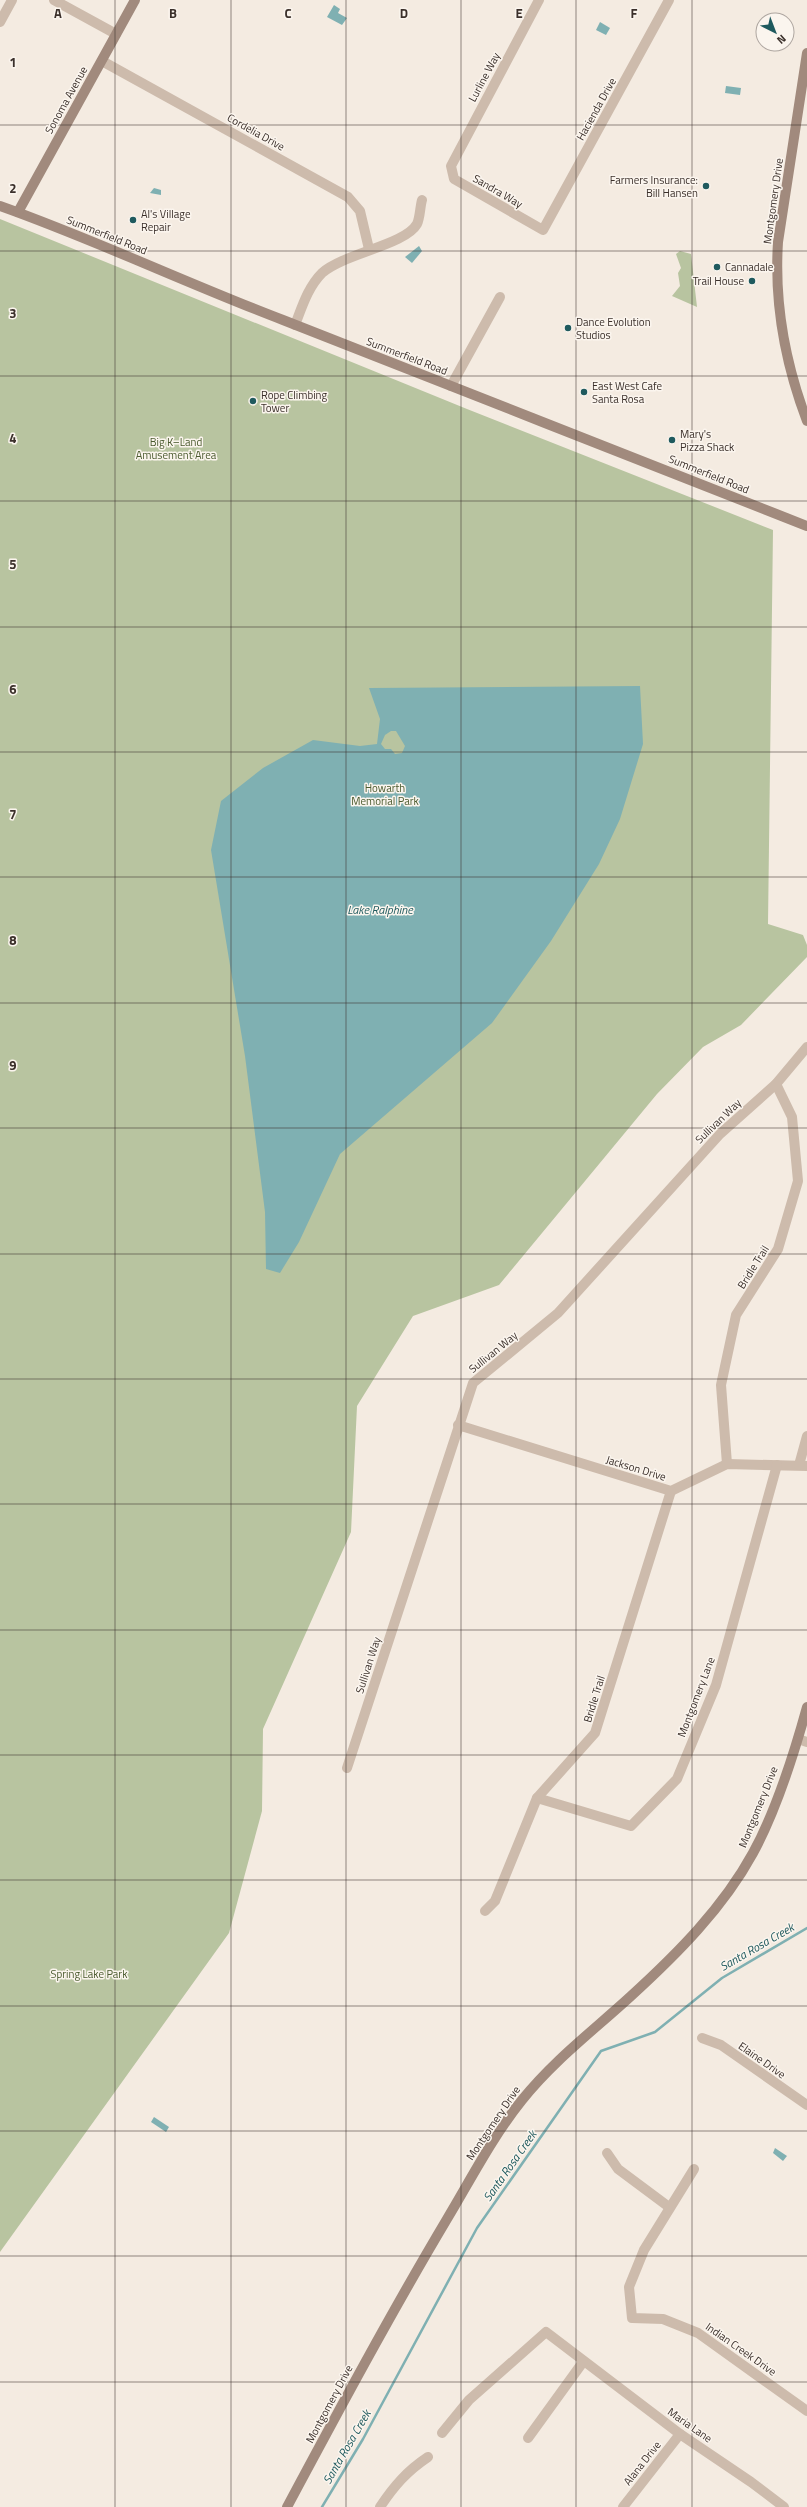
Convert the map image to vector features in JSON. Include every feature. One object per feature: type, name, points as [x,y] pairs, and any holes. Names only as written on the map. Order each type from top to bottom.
[{"type":"street","points":[[0,22],[12,0]]},
{"type":"street","points":[[54,0],[116,34]]},
{"type":"street","name":"Sonoma Avenue","points":[[18,212],[135,0]]},
{"type":"street","name":"Lurline Way","points":[[451,166],[539,0]]},
{"type":"street","name":"Hacienda Drive","points":[[543,230],[669,0]]},
{"type":"street","name":"Montgomery Drive","points":[[807,53],[778,242],[776,273],[783,342],[793,383],[807,421]]},
{"type":"street","name":"Cordelia Drive","points":[[102,61],[348,197],[360,211],[369,249]]},
{"type":"street","name":"Sandra Way","points":[[451,166],[454,179],[543,230]]},
{"type":"street","points":[[295,325],[306,297],[321,274],[345,259],[406,235],[417,224],[422,200]]},
{"type":"street","name":"Summerfield Road","points":[[0,206],[295,325],[807,526]]},
{"type":"street","points":[[451,386],[500,297]]},
{"type":"street","name":"Sullivan Way","points":[[347,1768],[458,1425],[474,1383],[558,1313],[720,1134],[776,1084],[807,1047]]},
{"type":"street","name":"Bridle Trail","points":[[727,1464],[721,1385],[736,1315],[778,1249],[798,1181],[792,1117],[776,1084]]},
{"type":"street","name":"Jackson Drive","points":[[458,1425],[671,1491],[727,1464],[803,1465]]},
{"type":"street","points":[[803,1465],[807,1436]]},
{"type":"street","name":"Montgomery Lane","points":[[537,1798],[631,1826],[677,1779],[716,1685],[777,1465]]},
{"type":"street","name":"Bridle Trail","points":[[485,1911],[495,1901],[537,1798],[595,1733],[671,1491]]},
{"type":"street","name":"Montgomery Drive","points":[[287,2507],[392,2312],[497,2136],[522,2100],[551,2067],[675,1955],[725,1896],[753,1853],[803,1740],[807,1707]]},
{"type":"street","name":"Elaine Drive","points":[[702,2038],[721,2045],[807,2104]]},
{"type":"street","points":[[607,2153],[618,2169],[669,2207],[694,2169]]},
{"type":"street","name":"Indian Creek Drive","points":[[669,2207],[644,2250],[629,2287],[632,2318],[663,2319],[698,2333],[807,2411]]},
{"type":"street","name":"Maria Lane","points":[[442,2433],[469,2400],[546,2332],[583,2362],[680,2434],[751,2482],[784,2507]]},
{"type":"street","points":[[528,2438],[583,2362]]},
{"type":"street","name":"Alana Drive","points":[[623,2507],[680,2434]]},
{"type":"street","points":[[380,2507],[396,2484],[411,2468],[428,2457]]},
{"type":"green space","name":"Howarth Memorial Park","points":[[0,219],[467,409],[773,530],[768,924],[803,935],[807,945],[807,957],[741,1025],[703,1047],[657,1094],[499,1285],[413,1316],[357,1406],[351,1532],[263,1729],[262,1811],[229,1933],[0,2252]]},
{"type":"green space","points":[[680,251],[691,254],[697,307],[672,296],[680,286],[678,273],[681,268],[676,254]]},
{"type":"water","points":[[334,5],[340,9],[338,13],[347,18],[342,25],[327,17]]},
{"type":"water","points":[[600,22],[610,28],[606,35],[596,30]]},
{"type":"water","points":[[726,86],[741,88],[740,95],[725,93]]},
{"type":"water","points":[[154,188],[161,190],[161,195],[150,193]]},
{"type":"water","points":[[419,246],[422,251],[412,263],[405,257]]},
{"type":"water","name":"Lake Ralphine","points":[[640,686],[643,744],[620,819],[599,864],[551,941],[492,1023],[340,1154],[299,1242],[280,1273],[266,1269],[265,1212],[245,1056],[211,850],[221,801],[263,768],[313,740],[360,746],[377,744],[380,719],[369,688]],"holes":[[[391,731],[396,731],[405,746],[402,753],[395,754],[391,749],[385,749],[381,744],[385,735]]]},
{"type":"water","points":[[154,2117],[169,2127],[166,2132],[151,2122]]},
{"type":"water","points":[[775,2148],[787,2156],[783,2161],[773,2153]]},
{"type":"waterway","name":"Santa Rosa Creek","points":[[322,2507],[363,2439],[477,2228],[601,2051],[655,2032],[722,1978],[807,1928]]},
{"type":"place","name":"Farmers Insurance: Bill Hansen","points":[[706,186]]},
{"type":"place","name":"Al's Village Repair","points":[[133,220]]},
{"type":"place","name":"Cannadale","points":[[717,267]]},
{"type":"place","name":"Trail House","points":[[752,281]]},
{"type":"place","name":"Dance Evolution Studios","points":[[568,328]]},
{"type":"place","name":"East West Cafe Santa Rosa","points":[[584,392]]},
{"type":"place","name":"Rope Climbing Tower","points":[[253,401]]},
{"type":"place","name":"Mary's Pizza Shack","points":[[672,440]]},
{"type":"park label","name":"Big K–Land Amusement Area","points":[[176,448]]},
{"type":"park label","name":"Spring Lake Park","points":[[89,1974]]}]
